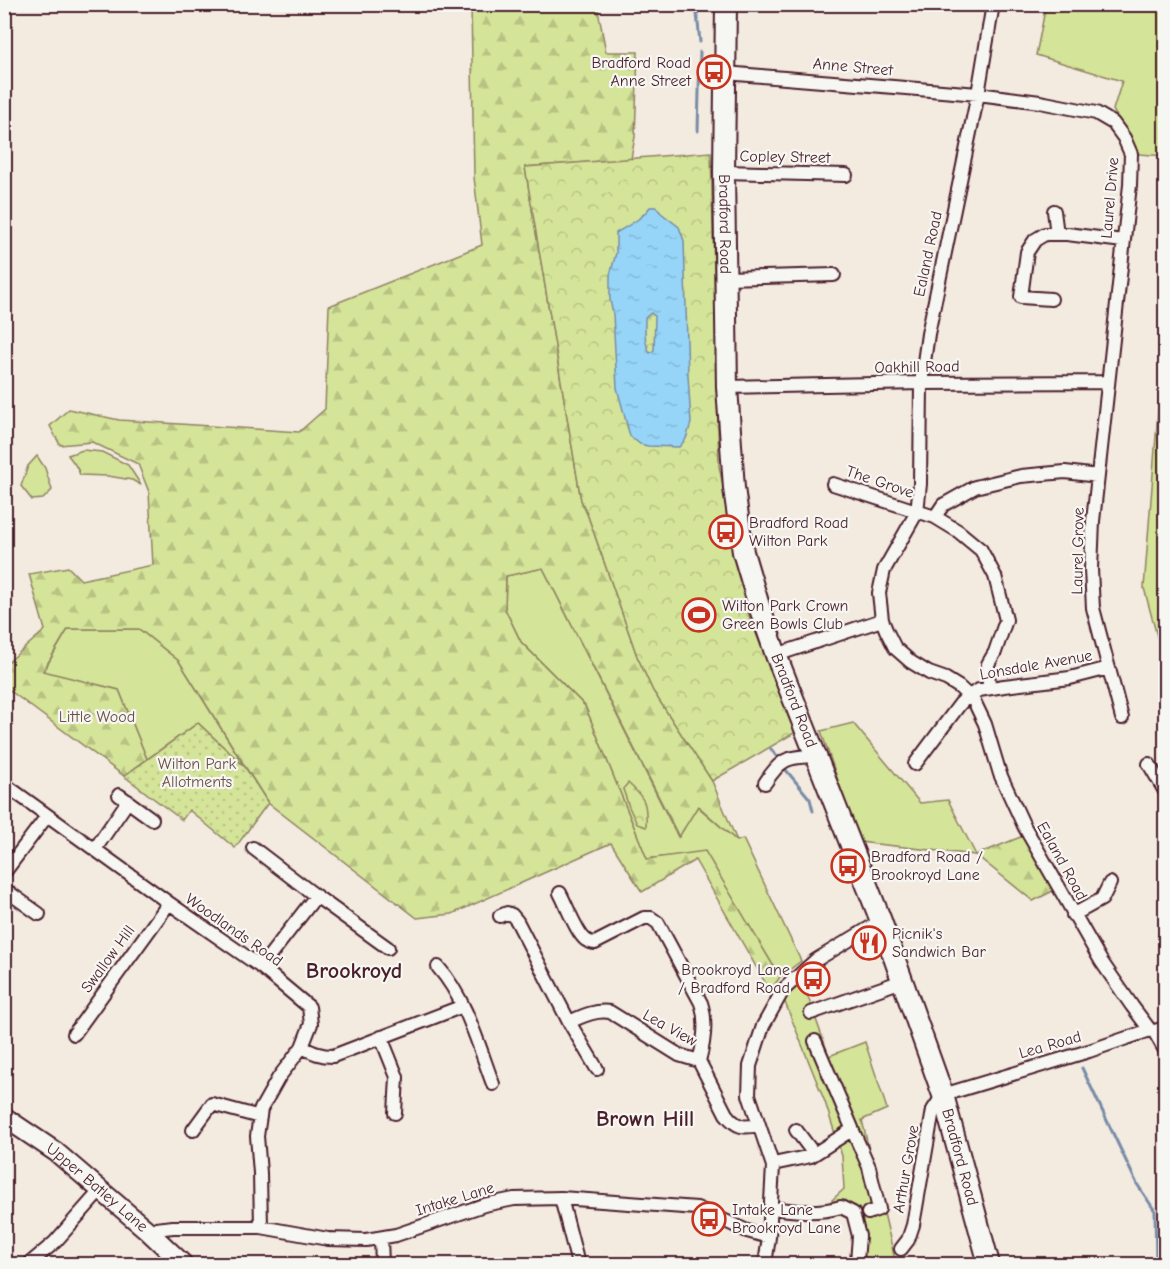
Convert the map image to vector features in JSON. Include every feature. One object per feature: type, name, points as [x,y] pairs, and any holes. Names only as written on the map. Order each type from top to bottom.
[{"type":"main road","name":"Bradford Road","points":[[726,4],[724,172],[728,387],[734,488],[743,552],[776,654],[881,921],[943,1095],[989,1264]]},
{"type":"street","name":"Ealand Road","points":[[916,512],[920,484],[921,383],[928,334],[978,94],[993,4]]},
{"type":"street","name":"Anne Street","points":[[725,73],[978,94]]},
{"type":"street","name":"Laurel Drive","points":[[978,94],[1040,102],[1096,113],[1113,123],[1124,138],[1131,154],[1130,185],[1107,382]]},
{"type":"street","name":"Copley Street","points":[[724,172],[846,175]]},
{"type":"street","points":[[1054,211],[1056,234]]},
{"type":"street","points":[[1051,299],[1022,297],[1027,252],[1035,240],[1045,234],[1056,234],[1123,241]]},
{"type":"street","points":[[725,278],[834,275]]},
{"type":"street","name":"Oakhill Road","points":[[728,387],[1107,382]]},
{"type":"street","name":"Laurel Grove","points":[[1107,382],[1093,521],[1091,569],[1093,608],[1122,718]]},
{"type":"street","points":[[934,517],[943,505],[975,487],[1021,476],[1065,472],[1098,476]]},
{"type":"street","name":"The Grove","points":[[833,484],[934,517],[958,531],[981,550],[995,576],[1006,620],[988,664],[989,688]]},
{"type":"street","points":[[915,764],[968,696],[946,679],[929,673],[911,662],[896,648],[882,620],[879,593],[884,570],[916,512]]},
{"type":"street","points":[[776,654],[882,620]]},
{"type":"street","name":"Lonsdale Avenue","points":[[968,696],[978,690],[1070,678],[1109,668]]},
{"type":"street","name":"Ealand Road","points":[[968,696],[979,709],[1009,796],[1073,915],[1132,1006],[1157,1030],[1166,1052]]},
{"type":"street","points":[[765,783],[775,767],[792,757],[816,756]]},
{"type":"street","points":[[1149,764],[1166,793]]},
{"type":"street","name":"Woodlands Road","points":[[4,784],[261,967],[309,1007],[311,1024],[302,1047],[279,1077],[261,1109],[257,1136],[261,1227]]},
{"type":"street","points":[[95,849],[123,798],[152,819]]},
{"type":"street","points":[[4,873],[48,816]]},
{"type":"street","points":[[253,848],[388,948]]},
{"type":"street","points":[[1073,915],[1102,899],[1110,883]]},
{"type":"street","points":[[4,889],[39,914]]},
{"type":"street","points":[[560,893],[584,939],[590,942],[595,943],[644,918],[651,918],[658,924],[704,1011],[704,1044],[699,1061]]},
{"type":"street","points":[[261,967],[316,896]]},
{"type":"street","name":"Swallow Hill","points":[[74,1034],[169,903]]},
{"type":"street","points":[[500,916],[507,913],[517,921],[569,1022],[597,1069]]},
{"type":"street","points":[[765,1264],[769,1237],[773,1164],[749,1095],[750,1066],[763,1026],[783,990],[816,960],[881,921]]},
{"type":"street","points":[[438,967],[446,976],[463,1006],[493,1084]]},
{"type":"street","points":[[811,1013],[902,981]]},
{"type":"street","points":[[302,1047],[315,1054],[333,1056],[463,1006]]},
{"type":"street","name":"Lea View","points":[[569,1022],[600,1011],[610,1012],[679,1055],[699,1061],[732,1122],[738,1126],[759,1125]]},
{"type":"street","name":"Lea Road","points":[[943,1095],[1157,1030]]},
{"type":"street","points":[[381,1037],[397,1077],[395,1113]]},
{"type":"street","points":[[815,1041],[868,1167],[879,1209],[868,1213]]},
{"type":"street","name":"Arthur Grove","points":[[901,1249],[908,1240],[913,1225],[933,1110],[943,1095]]},
{"type":"street","points":[[193,1130],[212,1104],[260,1117]]},
{"type":"street","name":"Upper Batley Lane","points":[[6,1121],[56,1152],[183,1264]]},
{"type":"street","points":[[773,1164],[814,1154],[852,1129]]},
{"type":"street","points":[[796,1130],[814,1154]]},
{"type":"street","points":[[29,1264],[55,1242],[100,1191]]},
{"type":"street","points":[[561,1198],[578,1264]]},
{"type":"street","name":"Intake Lane","points":[[147,1230],[173,1227],[261,1227],[328,1239],[366,1240],[396,1234],[484,1205],[514,1200],[561,1198],[697,1208],[747,1231],[769,1237]]},
{"type":"street","points":[[771,1208],[806,1213],[841,1207],[853,1213],[859,1236],[856,1262]]},
{"type":"street","points":[[381,1238],[382,1264]]},
{"type":"green space","name":"Little Wood","points":[[471,5],[597,5],[606,52],[638,52],[635,137],[631,159],[525,167],[581,500],[637,656],[653,691],[712,781],[737,841],[698,806],[679,837],[543,568],[506,576],[505,609],[521,642],[585,706],[647,859],[705,851],[780,977],[770,991],[695,860],[642,892],[611,843],[452,914],[417,918],[268,803],[179,661],[139,629],[68,629],[43,671],[119,690],[147,759],[124,776],[5,687],[6,664],[45,630],[29,574],[68,567],[81,580],[153,565],[149,492],[138,464],[92,442],[60,445],[50,426],[69,409],[119,420],[299,432],[325,409],[329,306],[482,245],[474,177]]},
{"type":"green space","points":[[1046,5],[1165,5],[1165,156],[1139,154],[1113,110],[1122,81],[1036,55]]},
{"type":"green space","points":[[711,152],[719,466],[749,616],[796,732],[712,781],[653,691],[637,656],[581,500],[525,167]]},
{"type":"green space","points":[[1165,322],[1165,666],[1144,588]]},
{"type":"green space","points":[[83,450],[102,452],[128,465],[141,485],[132,480],[108,476],[80,475],[68,455]]},
{"type":"green space","points":[[37,456],[45,468],[52,490],[43,499],[32,500],[21,486],[28,466]]},
{"type":"green space","points":[[543,568],[678,837],[697,806],[737,841],[743,839],[801,961],[780,977],[705,852],[647,859],[585,706],[521,642],[505,609],[506,576]]},
{"type":"green space","points":[[68,629],[139,629],[179,661],[245,767],[198,723],[147,759],[119,690],[43,672]]},
{"type":"green space","name":"Wilton Park Allotments","points":[[198,723],[245,767],[268,803],[235,848],[189,810],[182,820],[124,776]]},
{"type":"green space","points":[[853,723],[920,803],[948,800],[976,855],[859,842],[821,731]]},
{"type":"green space","points":[[628,783],[639,793],[644,802],[646,827],[637,824],[629,807],[623,789]]},
{"type":"green space","points":[[1023,836],[1055,890],[1033,901],[976,855]]},
{"type":"green space","points":[[802,980],[829,1056],[865,1042],[887,1109],[862,1120],[896,1264],[853,1264],[855,1237],[849,1215],[831,1201],[844,1189],[842,1156],[825,1102],[784,1000]]},
{"type":"water","points":[[650,207],[656,207],[679,227],[684,241],[691,423],[686,439],[679,447],[648,446],[640,444],[630,436],[617,388],[613,314],[610,300],[610,275],[616,253],[616,233],[634,222]],"holes":[[[651,313],[655,316],[654,350],[650,353],[646,341],[645,318]]]},
{"type":"waterway","points":[[696,4],[700,42]]},
{"type":"waterway","points":[[698,131],[700,52]]},
{"type":"waterway","points":[[771,749],[777,757]]},
{"type":"waterway","points":[[786,770],[810,799],[813,811]]},
{"type":"waterway","points":[[836,866],[840,870],[846,870]]},
{"type":"waterway","points":[[1082,1068],[1137,1184],[1155,1211],[1156,1264]]},
{"type":"place","name":"Bradford Road Anne Street","points":[[714,72]]},
{"type":"place","name":"Bradford Road Wilton Park","points":[[726,532]]},
{"type":"place","name":"Wilton Park Crown Green Bowls Club","points":[[699,615]]},
{"type":"place","name":"Bradford Road / Brookroyd Lane","points":[[848,866]]},
{"type":"place","name":"Picnik's Sandwich Bar","points":[[869,943]]},
{"type":"place","name":"Brookroyd Lane / Bradford Road","points":[[813,979]]},
{"type":"place","name":"Intake Lane Brookroyd Lane","points":[[709,1219]]},
{"type":"district","name":"Brookroyd","points":[[354,971]]},
{"type":"district","name":"Brown Hill","points":[[645,1119]]}]
